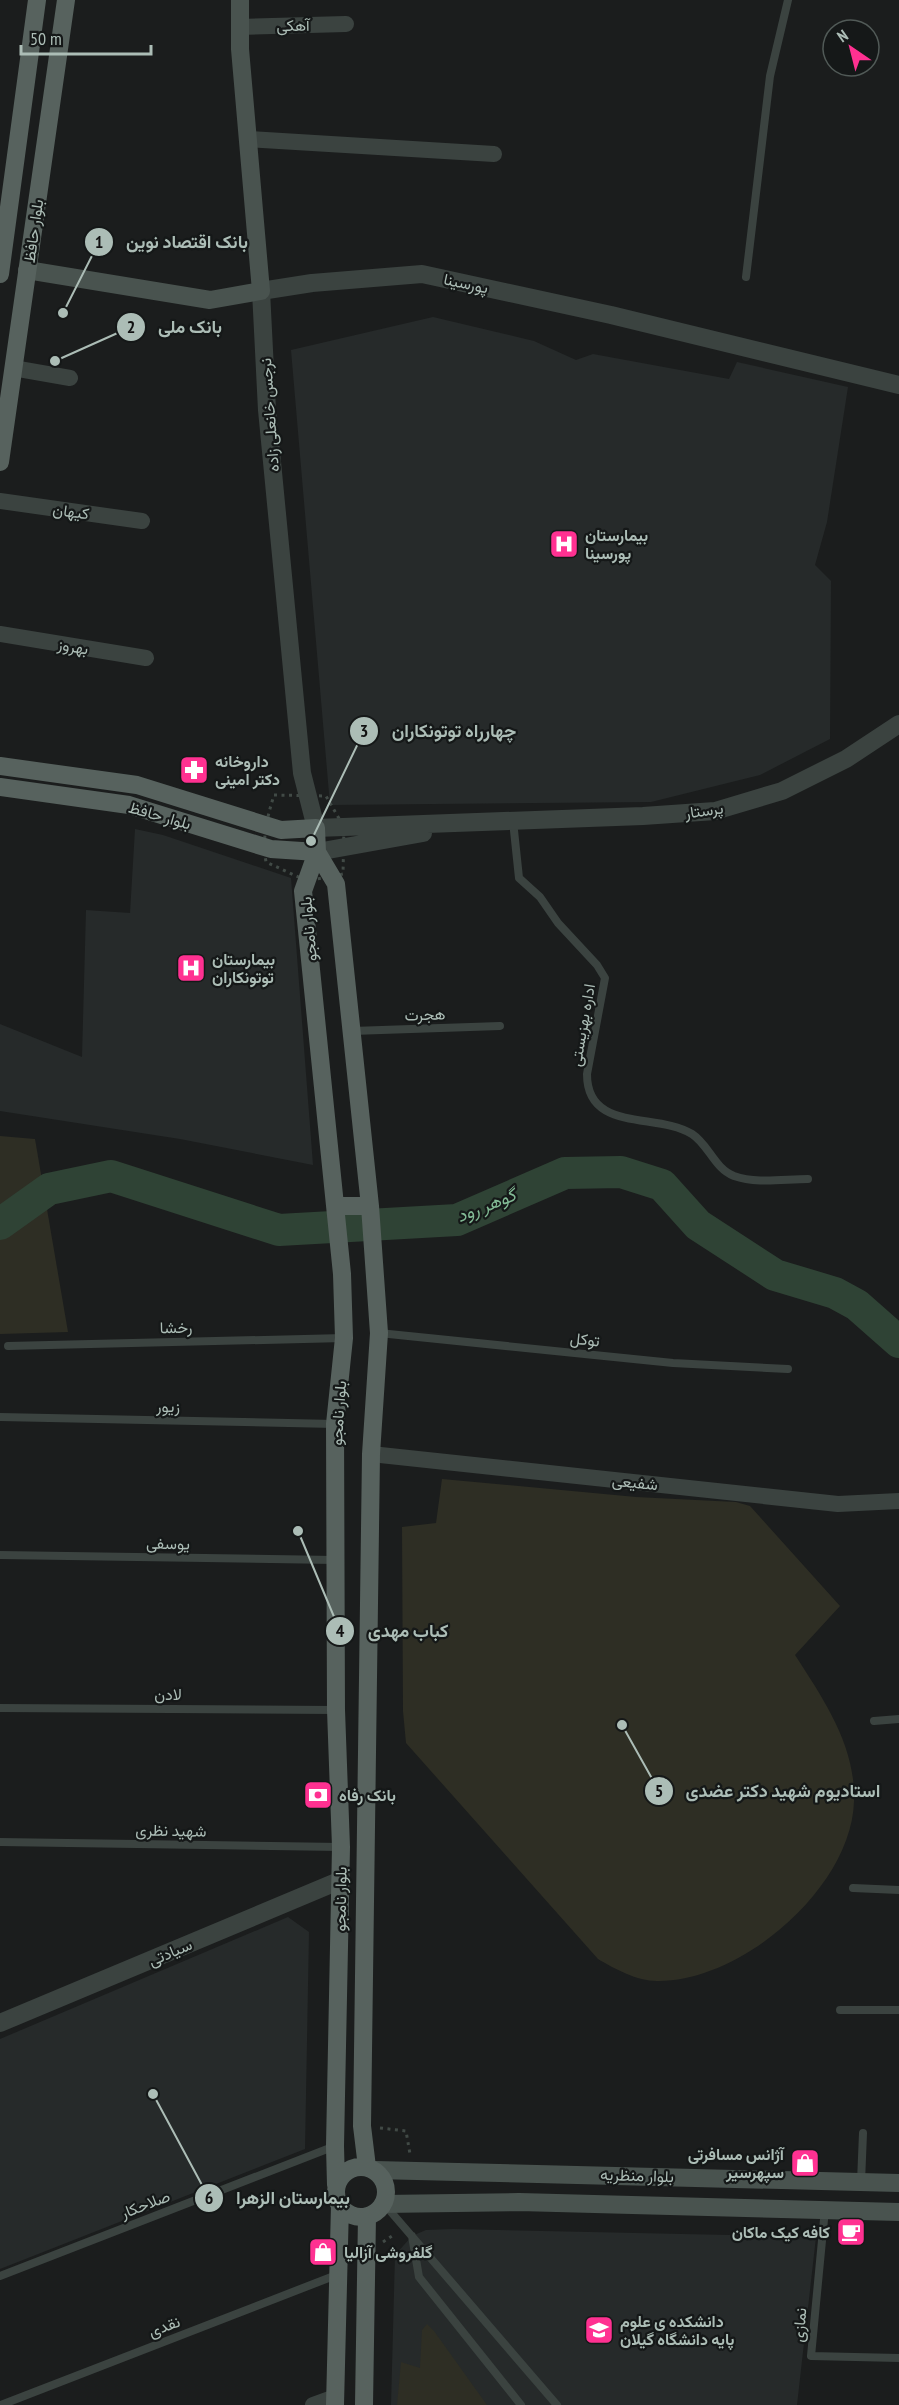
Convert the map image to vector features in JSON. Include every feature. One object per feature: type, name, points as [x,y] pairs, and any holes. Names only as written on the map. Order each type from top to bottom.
[{"type":"main road","name":"بلوار حافظ","points":[[0,267],[37,0]]},
{"type":"main road","name":"بلوار حافظ","points":[[0,462],[66,0]]},
{"type":"main road","name":"نرجس خانعلی زاده","points":[[240,0],[248,139],[261,291]]},
{"type":"main road","points":[[0,267],[27,270]]},
{"type":"main road","name":"پورسینا","points":[[27,270],[210,300],[261,291]]},
{"type":"main road","name":"بلوار حافظ","points":[[0,766],[137,785],[281,830],[316,828]]},
{"type":"main road","name":"بلوار حافظ","points":[[0,787],[129,805],[271,849],[317,852]]},
{"type":"main road","points":[[316,828],[317,852]]},
{"type":"main road","name":"بلوار نامجو","points":[[317,852],[336,884],[370,1206],[379,1333],[371,1454],[362,2126],[371,2168]]},
{"type":"main road","name":"بلوار نامجو","points":[[317,852],[303,891],[342,1274],[344,1338],[335,1424],[336,1710],[341,1847],[336,2185]]},
{"type":"main road","points":[[335,1206],[370,1206]]},
{"type":"main road","points":[[338,2034],[363,2034]]},
{"type":"main road","points":[[335,2401],[340,2205],[336,2185],[348,2170],[371,2168],[385,2185],[384,2204],[367,2216],[349,2214],[340,2205]]},
{"type":"main road","name":"بلوار منظریه","points":[[371,2168],[899,2183]]},
{"type":"main road","points":[[519,2202],[520,2172]]},
{"type":"main road","name":"بلوار منظریه","points":[[384,2204],[519,2202],[899,2212]]},
{"type":"main road","points":[[364,2405],[367,2216]]},
{"type":"main road","points":[[337,2334],[365,2335]]},
{"type":"street","name":"آهکی","points":[[240,27],[346,24]]},
{"type":"street","points":[[248,139],[494,154]]},
{"type":"street","name":"پورسینا","points":[[261,291],[312,283],[422,274],[611,315],[899,385]]},
{"type":"street","name":"نرجس خانعلی زاده","points":[[261,291],[267,410],[302,773],[316,828]]},
{"type":"street","points":[[13,368],[70,378]]},
{"type":"street","name":"کیهان","points":[[0,501],[142,521]]},
{"type":"street","name":"بهروز","points":[[0,634],[146,658]]},
{"type":"street","name":"پرستار","points":[[316,828],[715,811],[782,790],[846,759],[899,724]]},
{"type":"street","name":"پرستار","points":[[317,852],[489,821]]},
{"type":"street","name":"شفیعی","points":[[371,1454],[838,1504],[899,1501]]},
{"type":"street","name":"سیادتی","points":[[0,2023],[341,1880]]},
{"type":"street","points":[[313,2405],[335,2401]]},
{"type":"lane","points":[[746,276],[770,76],[788,0]]},
{"type":"lane","name":"اداره بهزیستی","points":[[513,821],[519,879],[540,897],[558,923],[597,965],[605,978],[587,1074],[587,1084],[595,1102],[610,1113],[690,1133],[720,1166],[732,1175],[757,1180],[808,1179]]},
{"type":"lane","name":"هجرت","points":[[351,1031],[500,1026]]},
{"type":"lane","name":"توکل","points":[[379,1333],[673,1363],[788,1369]]},
{"type":"lane","name":"رخشا","points":[[8,1346],[344,1338]]},
{"type":"lane","name":"زیور","points":[[0,1418],[335,1424]]},
{"type":"lane","name":"یوسفی","points":[[0,1555],[335,1560]]},
{"type":"lane","name":"لادن","points":[[0,1708],[336,1710]]},
{"type":"lane","points":[[874,1721],[899,1719]]},
{"type":"lane","name":"شهید نظری","points":[[0,1842],[341,1847]]},
{"type":"lane","points":[[853,1888],[899,1890]]},
{"type":"lane","points":[[840,2010],[899,2010]]},
{"type":"lane","points":[[861,2182],[863,2133]]},
{"type":"lane","name":"صلاحکار","points":[[0,2276],[335,2146]]},
{"type":"lane","points":[[384,2204],[557,2405]]},
{"type":"lane","name":"نمازی","points":[[825,2210],[811,2356],[899,2358]]},
{"type":"lane","points":[[412,2236],[419,2277],[521,2405]]},
{"type":"lane","name":"نقدی","points":[[1,2405],[339,2274]]},
{"type":"path","points":[[362,2126],[406,2131],[413,2170]]},
{"type":"shaded area","name":"بیمارستان پورسینا","points":[[433,317],[534,341],[576,360],[593,354],[729,379],[737,362],[848,387],[827,522],[815,565],[831,581],[830,739],[760,775],[651,802],[330,805],[291,350]]},
{"type":"shaded area","name":"بیمارستان توتونکاران","points":[[135,829],[163,835],[291,878],[313,1165],[180,1139],[0,1111],[0,1024],[82,1057],[86,910],[130,913]]},
{"type":"shaded area","points":[[0,1136],[35,1139],[68,1332],[0,1334]]},
{"type":"shaded area","points":[[442,1479],[636,1497],[736,1502],[750,1506],[840,1606],[795,1655],[827,1706],[850,1761],[854,1801],[848,1833],[834,1866],[813,1896],[787,1924],[756,1947],[723,1965],[690,1977],[657,1981],[634,1977],[598,1959],[406,1743],[403,1711],[402,1527],[436,1523]]},
{"type":"shaded area","points":[[288,1917],[309,1932],[305,2149],[0,2269],[0,2039]]},
{"type":"shaded area","name":"دانشکده ی علوم پایه دانشگاه گیلان","points":[[426,2230],[816,2237],[797,2405],[391,2405],[395,2255],[412,2236]]},
{"type":"shaded area","points":[[427,2324],[487,2405],[397,2405],[401,2362],[420,2368],[422,2330]]},
{"type":"waterway","name":"گوهر رود","points":[[0,1224],[49,1189],[111,1176],[279,1230],[457,1220],[565,1173],[621,1172],[662,1185],[698,1225],[775,1275],[835,1293],[857,1305],[899,1342]]},
{"type":"place","name":"بانک اقتصاد نوین","points":[[63,313]]},
{"type":"place","name":"بانک ملی","points":[[55,361]]},
{"type":"place","name":"بیمارستان پورسینا","points":[[564,544]]},
{"type":"place","name":"داروخانه دکتر امینی","points":[[194,770]]},
{"type":"place","name":"چهارراه توتونکاران","points":[[311,841]]},
{"type":"place","name":"بیمارستان توتونکاران","points":[[191,968]]},
{"type":"place","name":"کباب مهدی","points":[[298,1531]]},
{"type":"place","name":"استادیوم شهید دکتر عضدی","points":[[622,1725]]},
{"type":"place","name":"بانک رفاه","points":[[318,1795]]},
{"type":"place","name":"بیمارستان الزهرا","points":[[153,2094]]},
{"type":"place","name":"آژانس مسافرتی سپهرسیر","points":[[805,2163]]},
{"type":"place","name":"کافه کیک ماکان","points":[[851,2232]]},
{"type":"place","name":"گلفروشی آزالیا","points":[[323,2252]]},
{"type":"place","name":"دانشکده ی علوم پایه دانشگاه گیلان","points":[[599,2330]]}]
